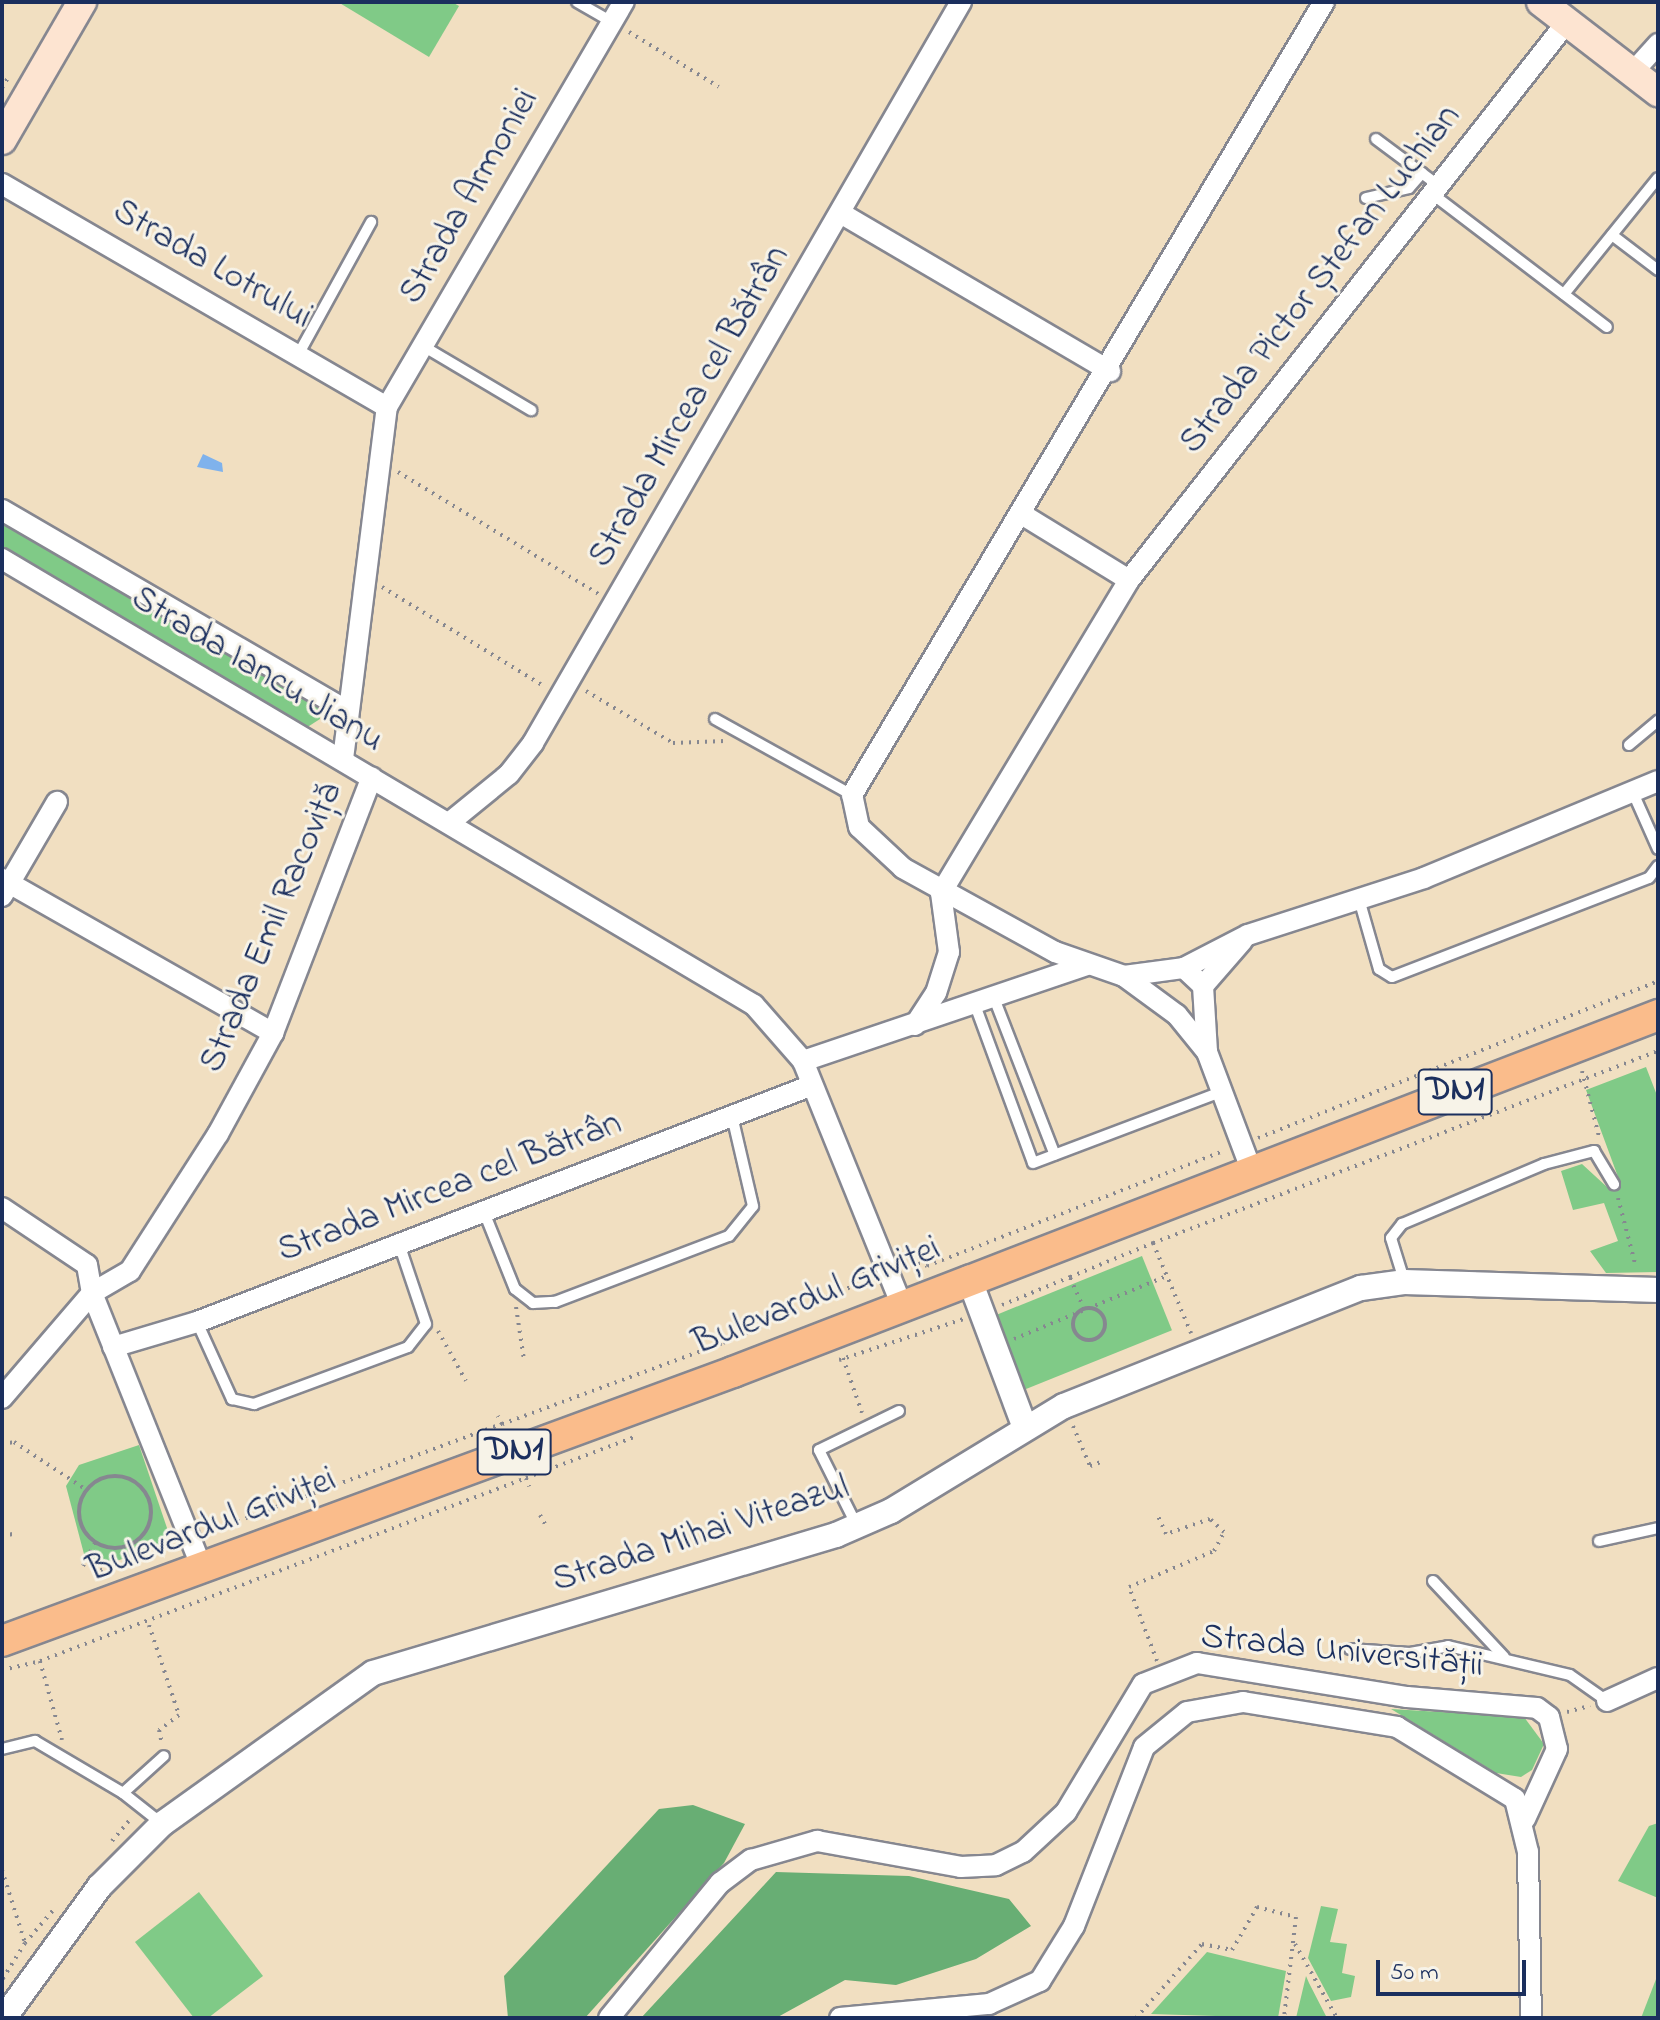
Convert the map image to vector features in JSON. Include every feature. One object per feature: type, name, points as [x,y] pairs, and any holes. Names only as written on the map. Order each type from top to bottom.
[{"type":"main road","points":[[2,140],[82,2]]},
{"type":"main road","points":[[1541,2],[1658,92]]},
{"type":"main road","name":"Bulevardul Griviței","points":[[2,1641],[203,1571],[969,1278],[1246,1156],[1569,1033],[1658,1015]]},
{"type":"street","name":"Strada Armoniei","points":[[387,407],[624,2]]},
{"type":"street","name":"Strada Mircea cel Bătrân","points":[[449,823],[522,759],[842,214],[961,2]]},
{"type":"street","points":[[1207,1052],[1177,1015],[1124,976],[1086,965],[941,893],[859,827],[852,795],[1110,371],[1324,2]]},
{"type":"street","name":"Strada Pictor Ștefan Luchian","points":[[941,893],[1129,580],[1431,184],[1567,22]]},
{"type":"street","points":[[1633,72],[1658,44]]},
{"type":"street","name":"Strada Lotrului","points":[[2,184],[387,407]]},
{"type":"street","points":[[842,214],[1110,371]]},
{"type":"street","name":"Strada Emil Racoviță","points":[[343,759],[387,407]]},
{"type":"street","name":"Strada Iancu Jianu","points":[[2,510],[348,711]]},
{"type":"street","points":[[1023,515],[1129,580]]},
{"type":"street","name":"Strada Iancu Jianu","points":[[2,559],[754,1005],[803,1061]]},
{"type":"street","name":"Strada Emil Racoviță","points":[[2,1398],[92,1293],[130,1271],[273,1033],[372,777]]},
{"type":"street","points":[[1156,997],[1159,979],[1248,935],[1359,899],[1634,795],[1658,781]]},
{"type":"street","points":[[57,802],[5,887],[273,1033]]},
{"type":"street","points":[[915,1025],[949,952],[941,893]]},
{"type":"street","points":[[1177,1015],[1202,994],[1248,935]]},
{"type":"street","points":[[901,1303],[810,1086],[803,1061],[985,1002],[1086,965]]},
{"type":"street","points":[[1124,976],[1177,969]]},
{"type":"street","points":[[1177,969],[1202,994],[1207,1052],[1246,1156]]},
{"type":"street","name":"Strada Mircea cel Bătrân","points":[[113,1347],[197,1322],[810,1086]]},
{"type":"street","points":[[2,1208],[87,1265],[92,1293],[203,1571]]},
{"type":"street","points":[[969,1278],[1024,1425]]},
{"type":"street","name":"Strada Mihai Viteazul","points":[[4,2018],[100,1886],[162,1824],[311,1712],[397,1663],[857,1526],[1024,1425],[1197,1347],[1361,1288],[1404,1282],[1650,1291]]},
{"type":"street","name":"Strada Universității","points":[[609,2018],[720,1883],[751,1860],[817,1841],[961,1867],[996,1865],[1023,1852],[1066,1812],[1123,1708],[1162,1674],[1197,1663],[1228,1666],[1407,1697],[1520,1704],[1549,1717]]},
{"type":"street","points":[[1607,1701],[1658,1678]]},
{"type":"street","name":"Strada Universității","points":[[850,2017],[989,2004],[1040,1981],[1074,1926],[1144,1747],[1187,1712],[1274,1704],[1397,1727],[1499,1786],[1525,1819]]},
{"type":"street","points":[[1531,2018],[1525,1819],[1557,1749],[1549,1717]]},
{"type":"lane","points":[[577,2],[612,22]]},
{"type":"lane","points":[[1376,139],[1607,327]]},
{"type":"lane","points":[[1564,294],[1658,178]]},
{"type":"lane","points":[[1366,198],[1431,184]]},
{"type":"lane","points":[[298,355],[371,222]]},
{"type":"lane","points":[[1612,235],[1658,270]]},
{"type":"lane","points":[[423,345],[531,410]]},
{"type":"lane","points":[[715,719],[852,795]]},
{"type":"lane","points":[[1629,745],[1658,721]]},
{"type":"lane","points":[[1634,795],[1658,849]]},
{"type":"lane","points":[[1359,899],[1379,969],[1392,977],[1638,883],[1658,866]]},
{"type":"lane","points":[[985,1002],[1055,1155]]},
{"type":"lane","points":[[985,1002],[1033,1163],[1221,1092]]},
{"type":"lane","points":[[484,1212],[515,1289],[533,1303],[555,1302],[729,1236],[746,1222],[753,1189],[732,1116]]},
{"type":"lane","points":[[1404,1282],[1391,1238],[1402,1224],[1544,1164],[1594,1151],[1604,1157],[1614,1184]]},
{"type":"lane","points":[[197,1322],[232,1399],[254,1404],[408,1347],[426,1324],[399,1244]]},
{"type":"lane","points":[[857,1526],[819,1450],[899,1411]]},
{"type":"lane","points":[[1599,1541],[1658,1528]]},
{"type":"lane","points":[[1433,1581],[1505,1659]]},
{"type":"lane","points":[[1350,1649],[1410,1653],[1448,1646],[1584,1680],[1607,1701]]},
{"type":"lane","points":[[2,1749],[35,1741],[123,1793],[162,1824]]},
{"type":"lane","points":[[123,1793],[164,1756]]},
{"type":"path","points":[[612,22],[719,87]]},
{"type":"path","points":[[380,460],[615,604]]},
{"type":"path","points":[[365,576],[565,689],[686,747],[747,737]]},
{"type":"path","points":[[93,1573],[189,1535],[229,1529],[524,1415],[723,1343],[853,1286],[865,1270],[901,1257],[927,1266],[1246,1156],[1569,1033],[1658,981]]},
{"type":"path","points":[[1569,1033],[1586,1079],[1604,1157]]},
{"type":"path","points":[[828,1364],[982,1313],[1153,1243],[1658,1051]]},
{"type":"path","points":[[1614,1184],[1650,1291]]},
{"type":"path","points":[[1153,1243],[1197,1347]]},
{"type":"path","points":[[994,1347],[1167,1276]]},
{"type":"path","points":[[1070,1277],[1084,1309],[1104,1323],[1093,1340],[1073,1329],[1084,1309]]},
{"type":"path","points":[[515,1289],[524,1360]]},
{"type":"path","points":[[426,1324],[445,1334],[466,1381]]},
{"type":"path","points":[[843,1358],[867,1427]]},
{"type":"path","points":[[521,1408],[524,1415]]},
{"type":"path","points":[[498,1416],[502,1424]]},
{"type":"path","points":[[2,1670],[40,1661],[149,1625],[653,1430]]},
{"type":"path","points":[[1075,1431],[1090,1466],[1101,1462]]},
{"type":"path","points":[[2,1444],[14,1442],[86,1489]]},
{"type":"path","points":[[106,1477],[129,1478],[151,1506],[140,1539],[118,1549],[95,1543],[80,1524],[86,1489],[106,1477]]},
{"type":"path","points":[[526,1478],[529,1486]]},
{"type":"path","points":[[1157,1514],[1166,1534],[1210,1519],[1224,1532],[1214,1551],[1129,1587],[1162,1674]]},
{"type":"path","points":[[540,1515],[545,1524]]},
{"type":"path","points":[[2,1536],[13,1534]]},
{"type":"path","points":[[83,1566],[95,1543]]},
{"type":"path","points":[[149,1625],[179,1715],[159,1730],[164,1756]]},
{"type":"path","points":[[40,1661],[69,1762]]},
{"type":"path","points":[[1549,1717],[1607,1701]]},
{"type":"path","points":[[2,1870],[25,1943],[2,1980]]},
{"type":"path","points":[[1140,2017],[1202,1944],[1232,1950],[1257,1907],[1296,1917],[1284,2018]]},
{"type":"path","points":[[1294,1942],[1337,2018]]},
{"type":"green space","points":[[338,2],[452,2],[459,6],[429,57]]},
{"type":"green space","points":[[2,515],[320,706],[320,719],[306,728],[2,552]]},
{"type":"green space","points":[[1646,1067],[1658,1098],[1658,1272],[1606,1273],[1590,1251],[1618,1241],[1604,1203],[1573,1210],[1561,1171],[1582,1164],[1607,1187],[1621,1185],[1586,1090]]},
{"type":"green space","points":[[1142,1256],[1172,1330],[1025,1389],[996,1315]]},
{"type":"green space","points":[[139,1445],[167,1528],[162,1546],[104,1565],[84,1554],[66,1486],[79,1465]]},
{"type":"green space","points":[[1391,1709],[1524,1717],[1544,1744],[1532,1770],[1521,1777],[1496,1773]]},
{"type":"green space","points":[[693,1805],[745,1824],[724,1863],[585,2018],[508,2018],[504,1976],[659,1809]]},
{"type":"green space","points":[[1658,1823],[1658,1898],[1618,1881],[1649,1826]]},
{"type":"green space","points":[[776,1872],[909,1876],[1009,1899],[1031,1926],[976,1959],[896,1985],[845,1980],[776,2018],[641,2018]]},
{"type":"green space","points":[[199,1892],[263,1976],[208,2018],[194,2018],[135,1942]]},
{"type":"green space","points":[[1321,1906],[1338,1909],[1330,1942],[1347,1944],[1342,1973],[1355,1976],[1351,1997],[1331,2001],[1308,1958]]},
{"type":"green space","points":[[1207,1952],[1286,1971],[1278,2018],[1151,2014]]},
{"type":"green space","points":[[1658,1974],[1658,2018],[1641,2018]]},
{"type":"green space","points":[[1306,1976],[1309,1983],[1327,2018],[1296,2018]]},
{"type":"water","points":[[203,454],[222,463],[223,472],[197,467]]}]
